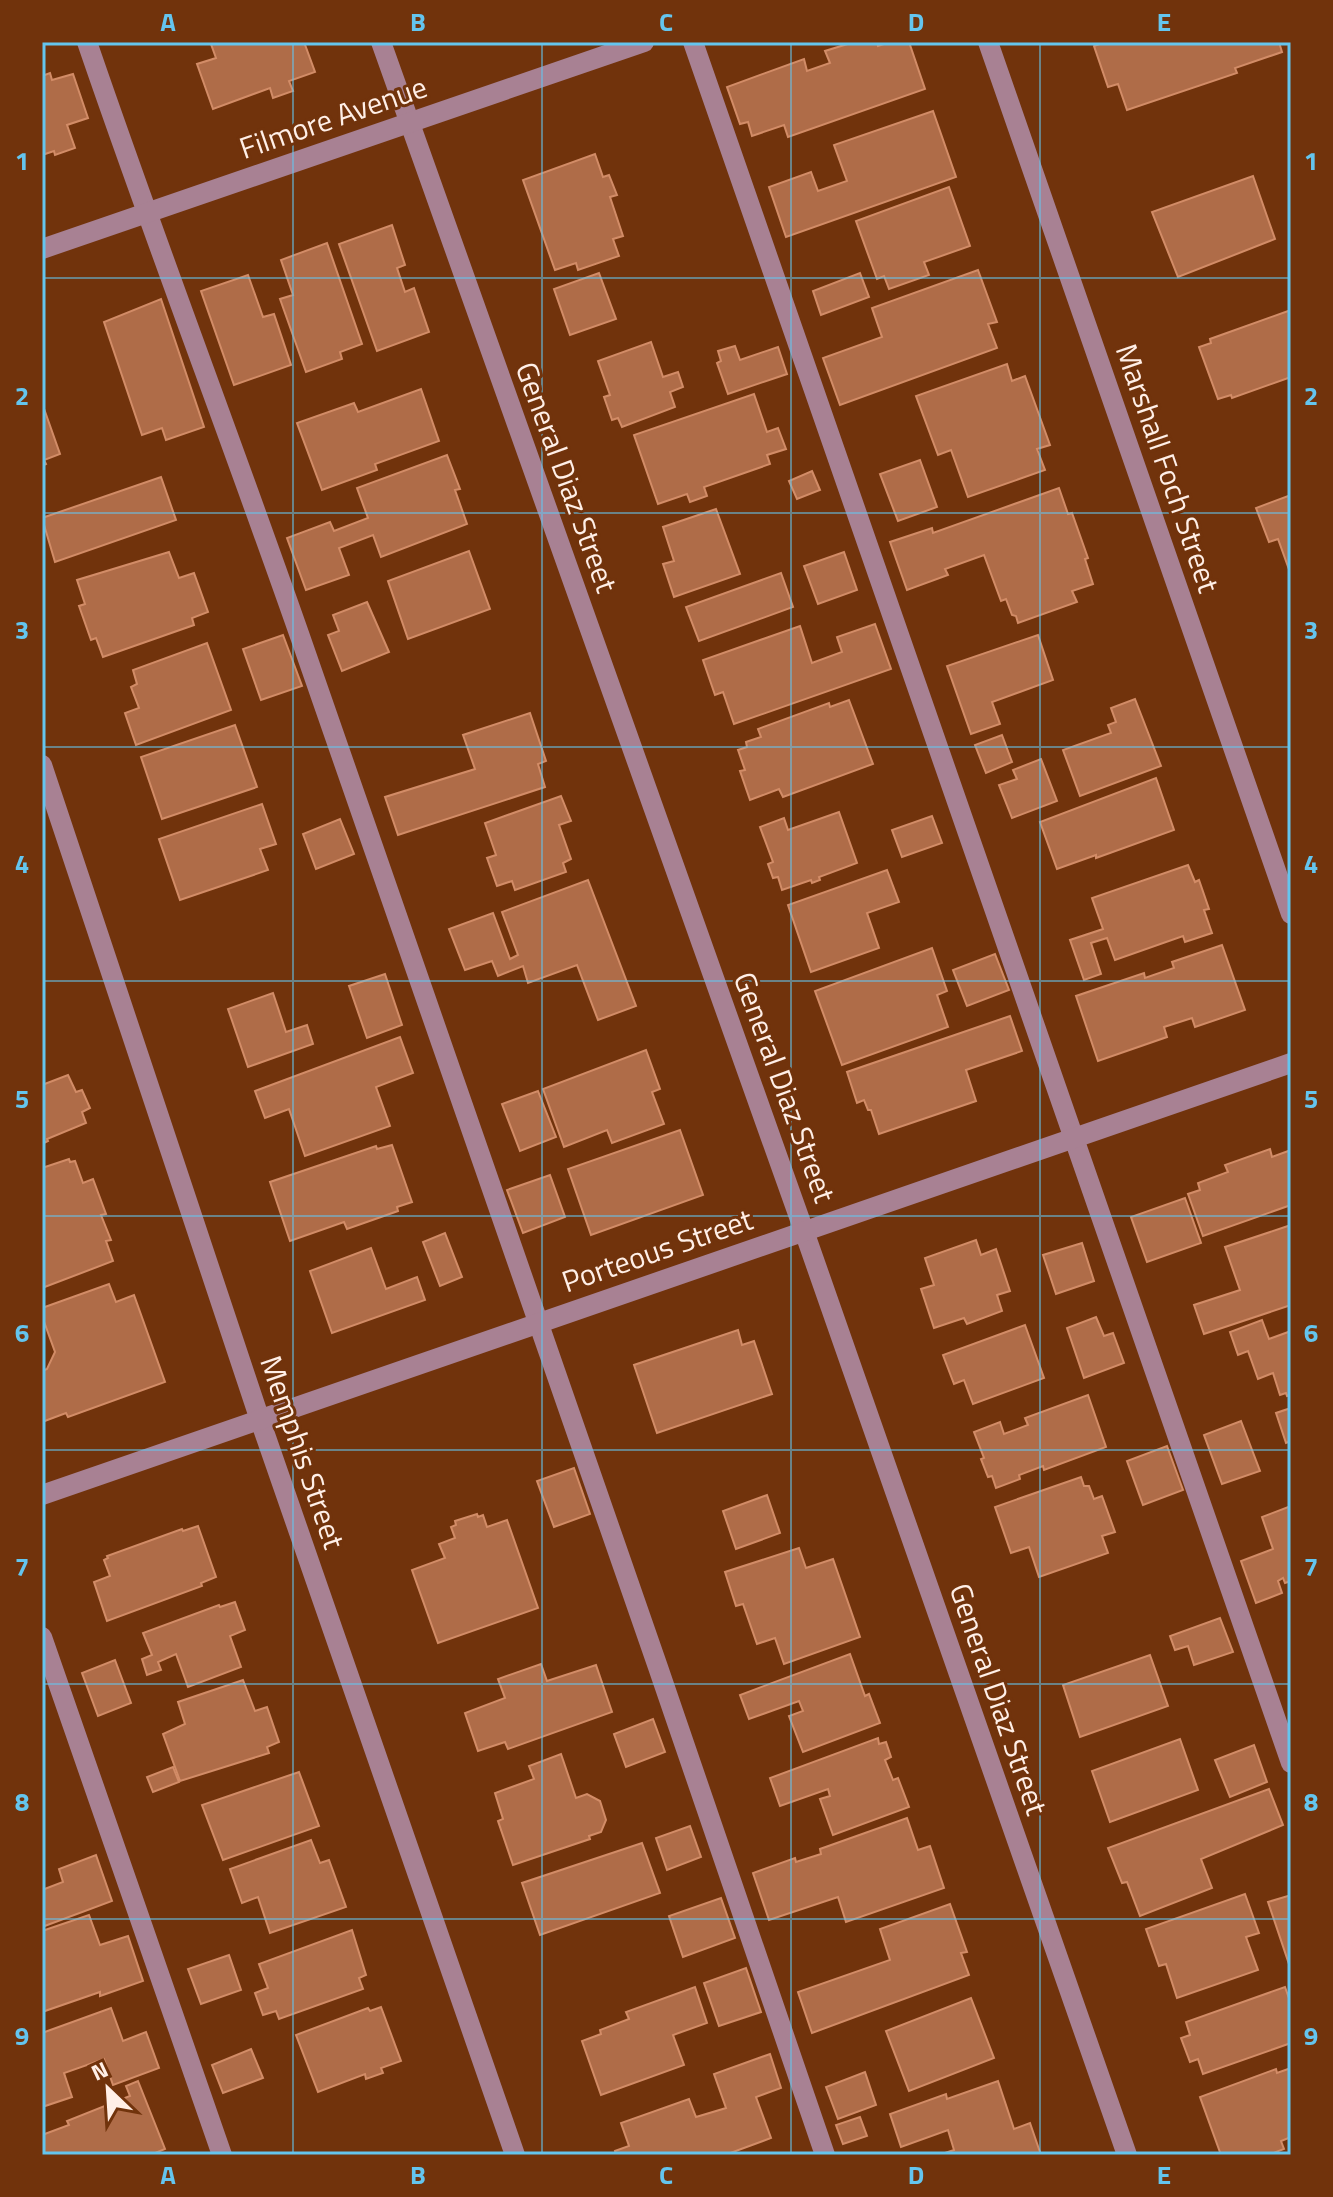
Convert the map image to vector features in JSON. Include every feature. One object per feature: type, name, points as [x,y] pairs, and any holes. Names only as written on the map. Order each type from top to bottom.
[{"type":"street","points":[[87,42],[146,213],[264,533],[541,1322],[825,2155]]},
{"type":"street","name":"General Diaz Street","points":[[381,42],[804,1231],[1127,2155]]},
{"type":"street","name":"Filmore Avenue","points":[[42,249],[644,42]]},
{"type":"street","points":[[693,42],[1291,1763]]},
{"type":"street","name":"Marshall Foch Street","points":[[988,42],[1291,914]]},
{"type":"street","name":"Memphis Street","points":[[42,765],[260,1420],[515,2155]]},
{"type":"street","name":"Porteous Street","points":[[42,1495],[1291,1063]]},
{"type":"street","points":[[42,1637],[222,2155]]},
{"type":"building","points":[[304,42],[315,72],[289,81],[293,91],[273,98],[270,88],[213,109],[197,64],[216,58],[211,44]]},
{"type":"building","points":[[854,42],[877,42],[878,46],[890,42],[909,42],[925,89],[788,137],[784,125],[752,136],[748,122],[740,124],[727,87],[804,59],[807,71],[830,63],[825,51]]},
{"type":"building","points":[[1105,42],[1279,42],[1282,52],[1235,68],[1237,73],[1127,110],[1118,84],[1108,87],[1094,46]]},
{"type":"building","points":[[50,73],[52,80],[73,74],[88,118],[67,125],[75,148],[55,155],[54,151],[42,155],[42,76]]},
{"type":"building","points":[[933,111],[956,177],[786,237],[769,187],[811,172],[818,191],[847,181],[834,145]]},
{"type":"building","points":[[595,154],[603,177],[609,175],[617,195],[610,197],[623,236],[613,239],[619,256],[578,270],[576,263],[555,270],[523,180]]},
{"type":"building","points":[[1253,176],[1275,239],[1178,277],[1152,212]]},
{"type":"building","points":[[949,187],[970,246],[924,262],[929,275],[889,289],[884,276],[877,279],[856,221]]},
{"type":"building","points":[[392,225],[405,265],[397,268],[405,292],[414,288],[429,332],[377,351],[339,244]]},
{"type":"building","points":[[327,243],[362,344],[340,352],[342,359],[306,372],[280,299],[293,295],[281,260]]},
{"type":"building","points":[[978,270],[997,322],[988,324],[997,348],[840,405],[823,358],[882,337],[872,308]]},
{"type":"building","points":[[599,273],[616,319],[570,335],[554,289]]},
{"type":"building","points":[[860,273],[869,297],[821,315],[813,291]]},
{"type":"building","points":[[248,275],[263,317],[274,314],[291,365],[234,385],[201,291]]},
{"type":"building","points":[[161,299],[204,427],[166,440],[162,428],[142,435],[104,322]]},
{"type":"building","points":[[1291,310],[1291,377],[1232,398],[1231,395],[1218,399],[1199,347],[1211,343],[1210,339]]},
{"type":"building","points":[[651,342],[663,377],[678,372],[683,387],[670,392],[675,407],[622,427],[618,418],[612,420],[604,397],[610,395],[598,361]]},
{"type":"building","points":[[735,346],[740,360],[778,347],[787,374],[728,394],[717,363],[721,361],[718,351]]},
{"type":"building","points":[[1007,364],[1012,381],[1025,376],[1050,445],[1037,449],[1045,470],[968,497],[951,450],[938,455],[916,396]]},
{"type":"building","points":[[421,389],[439,441],[375,464],[377,470],[322,490],[297,423],[354,403],[358,412]]},
{"type":"building","points":[[754,394],[767,432],[778,428],[786,449],[767,455],[770,464],[704,487],[707,496],[690,502],[687,494],[658,504],[634,435]]},
{"type":"building","points":[[42,403],[60,454],[44,460],[46,464],[42,466]]},
{"type":"building","points":[[447,455],[460,489],[455,490],[467,524],[381,557],[373,535],[339,548],[349,575],[306,590],[287,538],[330,522],[334,531],[368,518],[357,488]]},
{"type":"building","points":[[920,460],[937,507],[898,521],[880,474]]},
{"type":"building","points":[[812,471],[820,490],[797,499],[789,481]]},
{"type":"building","points":[[161,477],[176,520],[55,562],[42,518]]},
{"type":"building","points":[[1059,488],[1068,514],[1072,513],[1088,558],[1085,559],[1093,584],[1072,591],[1077,602],[1018,623],[1006,599],[1001,601],[984,555],[945,569],[948,575],[907,590],[890,542],[932,528],[933,533]]},
{"type":"building","points":[[1291,495],[1291,575],[1278,539],[1269,542],[1256,508]]},
{"type":"building","points":[[716,509],[740,574],[674,597],[663,564],[674,561],[663,527]]},
{"type":"building","points":[[469,551],[490,609],[408,639],[388,581]]},
{"type":"building","points":[[169,552],[179,578],[194,573],[208,612],[192,618],[194,625],[103,657],[96,638],[91,640],[79,606],[85,604],[77,580]]},
{"type":"building","points":[[844,552],[857,590],[818,604],[804,566]]},
{"type":"building","points":[[781,573],[793,607],[699,641],[686,607]]},
{"type":"building","points":[[367,602],[389,652],[342,671],[328,635],[339,631],[333,615]]},
{"type":"building","points":[[875,624],[891,669],[734,724],[723,692],[715,695],[703,660],[800,626],[812,663],[842,652],[837,637]]},
{"type":"building","points":[[283,635],[302,686],[261,700],[243,649]]},
{"type":"building","points":[[1038,635],[1053,680],[992,702],[1000,724],[971,734],[947,666]]},
{"type":"building","points":[[207,643],[231,710],[136,745],[125,713],[139,708],[131,687],[137,684],[133,670]]},
{"type":"building","points":[[1135,699],[1161,766],[1080,796],[1063,750],[1111,733],[1108,725],[1116,722],[1111,708]]},
{"type":"building","points":[[849,700],[873,764],[783,797],[779,789],[750,800],[740,771],[745,770],[738,750],[747,747],[746,742],[761,737],[758,729],[829,703],[830,707]]},
{"type":"building","points":[[530,713],[546,761],[538,764],[545,787],[398,835],[385,797],[475,769],[463,735]]},
{"type":"building","points":[[235,725],[257,787],[162,819],[141,757]]},
{"type":"building","points":[[1002,735],[1012,762],[986,773],[975,745]]},
{"type":"building","points":[[1041,759],[1057,801],[1012,818],[999,785],[1017,779],[1013,770]]},
{"type":"building","points":[[1156,778],[1174,830],[1057,869],[1040,822]]},
{"type":"building","points":[[561,796],[571,821],[559,825],[571,859],[563,863],[566,872],[515,890],[512,881],[497,886],[487,858],[496,855],[485,823]]},
{"type":"building","points":[[262,804],[276,844],[260,849],[268,870],[180,900],[159,839]]},
{"type":"building","points":[[839,812],[857,863],[819,877],[820,880],[812,883],[811,880],[782,890],[778,877],[773,878],[768,864],[773,862],[760,827],[784,818],[788,830]]},
{"type":"building","points":[[932,816],[942,843],[902,857],[892,830]]},
{"type":"building","points":[[340,819],[354,854],[316,869],[303,834]]},
{"type":"building","points":[[1188,865],[1195,882],[1199,880],[1209,909],[1204,910],[1212,933],[1185,942],[1183,936],[1115,960],[1107,938],[1091,943],[1101,974],[1084,980],[1070,940],[1103,929],[1092,898]]},
{"type":"building","points":[[887,870],[899,902],[867,913],[879,948],[811,972],[788,905]]},
{"type":"building","points":[[588,880],[636,1006],[598,1020],[577,965],[528,983],[523,966],[498,976],[492,961],[465,970],[449,929],[493,913],[510,959],[518,955],[502,912]]},
{"type":"building","points":[[1222,945],[1245,1010],[1195,1027],[1192,1018],[1164,1027],[1167,1037],[1098,1061],[1076,996],[1144,973],[1145,978],[1174,968],[1172,962]]},
{"type":"building","points":[[932,948],[947,991],[937,995],[948,1027],[842,1065],[815,991]]},
{"type":"building","points":[[995,954],[1009,990],[967,1006],[953,970]]},
{"type":"building","points":[[385,974],[402,1025],[367,1038],[349,986]]},
{"type":"building","points":[[273,993],[286,1032],[307,1025],[313,1044],[248,1067],[228,1009]]},
{"type":"building","points":[[1010,1016],[1022,1051],[966,1070],[976,1101],[879,1134],[864,1100],[857,1103],[847,1072]]},
{"type":"building","points":[[400,1037],[413,1073],[376,1087],[390,1126],[305,1156],[289,1109],[265,1118],[255,1091]]},
{"type":"building","points":[[646,1050],[660,1089],[652,1092],[664,1124],[612,1143],[607,1130],[564,1147],[543,1089]]},
{"type":"building","points":[[68,1075],[76,1092],[82,1090],[90,1108],[82,1112],[86,1123],[42,1144],[42,1085]]},
{"type":"building","points":[[538,1091],[556,1137],[520,1151],[502,1104]]},
{"type":"building","points":[[680,1130],[703,1195],[591,1235],[568,1169]]},
{"type":"building","points":[[392,1145],[412,1202],[397,1207],[398,1211],[347,1229],[344,1222],[290,1241],[270,1182],[376,1146],[377,1149]]},
{"type":"building","points":[[1270,1149],[1272,1157],[1291,1150],[1291,1205],[1203,1236],[1188,1194],[1200,1190],[1198,1183],[1228,1172],[1225,1165]]},
{"type":"building","points":[[69,1159],[70,1162],[75,1161],[83,1183],[93,1179],[106,1214],[101,1215],[111,1240],[106,1241],[113,1261],[42,1288],[42,1168]]},
{"type":"building","points":[[550,1175],[565,1217],[523,1233],[507,1190]]},
{"type":"building","points":[[1185,1198],[1201,1243],[1147,1262],[1131,1217]]},
{"type":"building","points":[[1291,1225],[1291,1305],[1204,1334],[1194,1305],[1240,1290],[1225,1247]]},
{"type":"building","points":[[445,1233],[462,1277],[440,1286],[423,1242]]},
{"type":"building","points":[[976,1240],[981,1255],[996,1249],[1010,1291],[997,1295],[1002,1311],[967,1324],[964,1318],[934,1328],[921,1289],[934,1285],[925,1258]]},
{"type":"building","points":[[1082,1243],[1094,1281],[1056,1294],[1043,1255]]},
{"type":"building","points":[[371,1248],[386,1289],[417,1277],[425,1300],[332,1333],[310,1271]]},
{"type":"building","points":[[109,1284],[116,1302],[134,1295],[165,1382],[68,1417],[66,1413],[42,1422],[42,1371],[47,1369],[55,1352],[42,1308]]},
{"type":"building","points":[[1096,1317],[1104,1336],[1113,1333],[1124,1363],[1084,1378],[1067,1328]]},
{"type":"building","points":[[1262,1320],[1269,1339],[1291,1331],[1291,1395],[1280,1395],[1273,1373],[1258,1379],[1248,1351],[1238,1355],[1230,1332]]},
{"type":"building","points":[[1025,1325],[1044,1378],[973,1404],[964,1380],[954,1384],[943,1355]]},
{"type":"building","points":[[738,1330],[742,1345],[754,1341],[772,1394],[657,1433],[634,1365]]},
{"type":"building","points":[[1088,1395],[1106,1447],[1044,1470],[1043,1466],[996,1488],[992,1476],[988,1477],[974,1432],[1000,1422],[1004,1434],[1028,1425],[1025,1418]]},
{"type":"building","points":[[1291,1408],[1291,1441],[1286,1443],[1276,1413]]},
{"type":"building","points":[[1241,1421],[1260,1471],[1222,1484],[1204,1435]]},
{"type":"building","points":[[1167,1446],[1183,1490],[1143,1505],[1127,1461]]},
{"type":"building","points":[[574,1468],[590,1514],[554,1527],[537,1481]]},
{"type":"building","points":[[1081,1477],[1094,1499],[1102,1496],[1115,1532],[1102,1536],[1108,1553],[1039,1577],[1029,1547],[1011,1553],[995,1507]]},
{"type":"building","points":[[767,1495],[780,1533],[736,1549],[723,1511]]},
{"type":"building","points":[[1291,1506],[1291,1581],[1285,1583],[1283,1578],[1278,1581],[1282,1593],[1256,1603],[1241,1561],[1273,1549],[1262,1517]]},
{"type":"building","points":[[477,1514],[478,1517],[483,1515],[487,1527],[507,1520],[538,1608],[438,1643],[412,1570],[445,1558],[439,1544],[455,1538],[451,1527],[456,1525],[455,1521]]},
{"type":"building","points":[[198,1526],[216,1577],[201,1583],[202,1586],[107,1621],[94,1582],[110,1576],[104,1560],[107,1556]]},
{"type":"building","points":[[799,1548],[806,1568],[833,1559],[860,1637],[784,1664],[775,1638],[757,1644],[743,1604],[736,1606],[725,1572]]},
{"type":"building","points":[[235,1602],[245,1630],[230,1636],[241,1667],[188,1687],[176,1654],[158,1662],[161,1670],[147,1675],[142,1659],[152,1655],[143,1633]]},
{"type":"building","points":[[1220,1618],[1233,1652],[1194,1665],[1188,1646],[1175,1650],[1170,1636]]},
{"type":"building","points":[[850,1654],[865,1696],[869,1694],[880,1723],[803,1752],[789,1716],[803,1711],[799,1701],[749,1719],[740,1695]]},
{"type":"building","points":[[1150,1655],[1168,1706],[1080,1737],[1063,1685]]},
{"type":"building","points":[[115,1660],[131,1703],[98,1716],[82,1673]]},
{"type":"building","points":[[541,1664],[547,1681],[596,1665],[612,1712],[508,1749],[505,1742],[478,1751],[465,1713],[505,1698],[498,1679]]},
{"type":"building","points":[[243,1680],[255,1711],[267,1707],[279,1742],[267,1747],[269,1753],[180,1781],[163,1734],[185,1724],[178,1702]]},
{"type":"building","points":[[653,1719],[665,1752],[626,1767],[614,1734]]},
{"type":"building","points":[[878,1738],[879,1744],[886,1742],[891,1757],[885,1760],[893,1780],[898,1778],[909,1807],[833,1835],[820,1799],[830,1796],[828,1789],[780,1806],[770,1778]]},
{"type":"building","points":[[1180,1739],[1198,1790],[1110,1822],[1092,1771]]},
{"type":"building","points":[[1254,1745],[1267,1782],[1230,1797],[1215,1760]]},
{"type":"building","points":[[561,1754],[576,1798],[587,1794],[600,1801],[606,1820],[601,1832],[589,1836],[590,1839],[513,1865],[498,1821],[503,1819],[495,1793],[534,1779],[529,1766]]},
{"type":"building","points":[[173,1767],[179,1782],[153,1792],[147,1777]]},
{"type":"building","points":[[299,1772],[319,1826],[223,1860],[202,1805]]},
{"type":"building","points":[[1269,1789],[1283,1825],[1201,1859],[1212,1888],[1140,1916],[1127,1882],[1122,1883],[1108,1848]]},
{"type":"building","points":[[907,1818],[918,1850],[930,1846],[944,1888],[846,1922],[838,1897],[769,1920],[753,1873],[795,1858],[796,1862],[821,1854],[820,1849]]},
{"type":"building","points":[[690,1826],[701,1857],[667,1870],[656,1838]]},
{"type":"building","points":[[311,1840],[320,1863],[329,1860],[346,1907],[270,1933],[258,1897],[242,1903],[230,1869]]},
{"type":"building","points":[[642,1843],[660,1893],[540,1935],[522,1883]]},
{"type":"building","points":[[96,1855],[112,1901],[42,1927],[42,1890],[63,1882],[59,1869]]},
{"type":"building","points":[[1245,1894],[1259,1933],[1246,1937],[1258,1970],[1177,1998],[1166,1964],[1159,1966],[1146,1929]]},
{"type":"building","points":[[1291,1895],[1291,1963],[1289,1964],[1268,1902]]},
{"type":"building","points":[[721,1898],[735,1938],[683,1957],[669,1916]]},
{"type":"building","points":[[950,1904],[967,1952],[961,1953],[969,1975],[812,2033],[798,1992],[890,1960],[880,1929]]},
{"type":"building","points":[[89,1915],[100,1945],[128,1936],[143,1981],[42,2012],[42,1931]]},
{"type":"building","points":[[352,1930],[366,1975],[359,1978],[363,1989],[279,2019],[276,2011],[263,2015],[255,1993],[268,1988],[259,1964]]},
{"type":"building","points":[[229,1955],[241,1990],[201,2004],[188,1969]]},
{"type":"building","points":[[746,1968],[761,2012],[719,2026],[704,1983]]},
{"type":"building","points":[[695,1987],[707,2023],[673,2035],[684,2065],[601,2095],[582,2041],[629,2019],[626,2012]]},
{"type":"building","points":[[1285,1987],[1291,2004],[1291,2043],[1203,2074],[1198,2059],[1190,2062],[1181,2038],[1190,2035],[1186,2022]]},
{"type":"building","points":[[971,1998],[994,2058],[909,2091],[886,2031]]},
{"type":"building","points":[[381,2007],[401,2061],[381,2068],[383,2073],[366,2079],[365,2074],[318,2092],[296,2035],[368,2008],[370,2011]]},
{"type":"building","points":[[111,2008],[123,2041],[146,2032],[159,2068],[113,2085],[104,2059],[64,2073],[72,2097],[42,2107],[42,2033]]},
{"type":"building","points":[[251,2049],[263,2078],[223,2093],[212,2065]]},
{"type":"building","points":[[770,2054],[781,2088],[756,2097],[771,2138],[725,2155],[616,2155],[615,2151],[629,2146],[621,2123],[689,2099],[696,2117],[726,2108],[714,2074]]},
{"type":"building","points":[[1291,2068],[1291,2137],[1281,2141],[1284,2149],[1268,2155],[1221,2155],[1200,2097],[1276,2069],[1277,2073]]},
{"type":"building","points":[[865,2072],[876,2105],[838,2119],[826,2087]]},
{"type":"building","points":[[138,2081],[165,2149],[156,2155],[42,2155],[42,2135],[69,2125],[67,2121],[130,2096],[126,2086]]},
{"type":"building","points":[[998,2081],[1014,2129],[1030,2123],[1041,2155],[939,2155],[954,2150],[948,2130],[901,2147],[890,2114],[946,2094],[947,2099]]},
{"type":"building","points":[[860,2117],[867,2136],[843,2144],[836,2125]]}]
